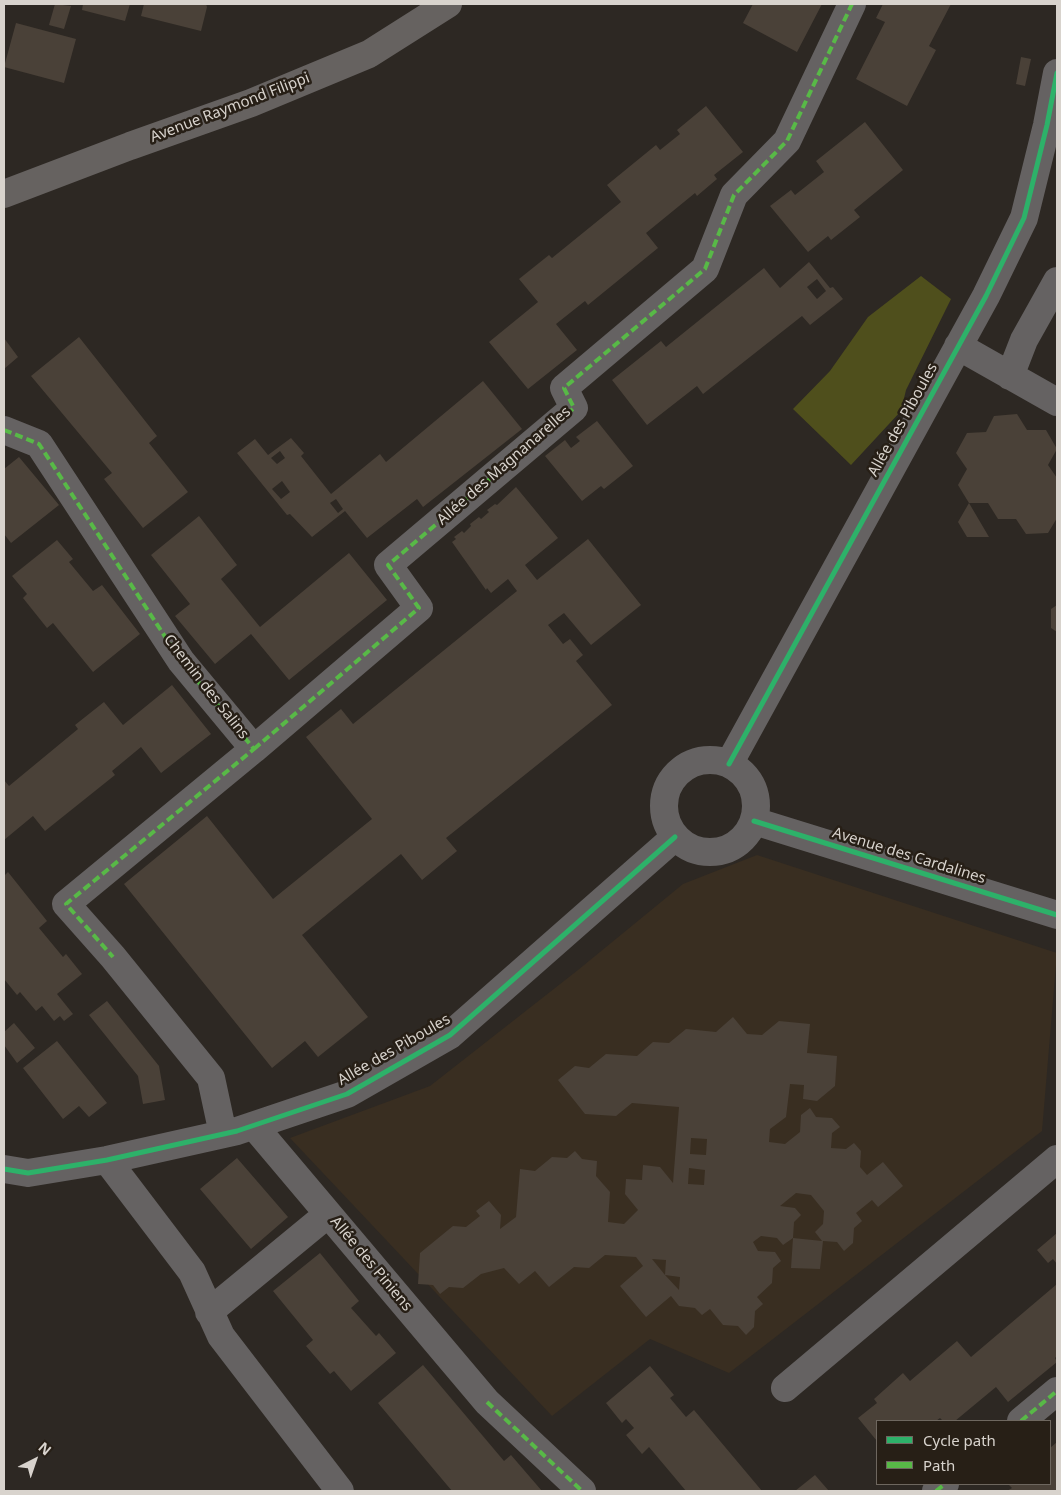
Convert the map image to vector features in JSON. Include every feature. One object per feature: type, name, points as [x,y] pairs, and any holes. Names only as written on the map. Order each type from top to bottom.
[{"type":"main road","name":"Avenue Raymond Filippi","points":[[4,194],[251,103],[369,54],[448,4]]},
{"type":"street","name":"Allée des Magnanarelles","points":[[254,749],[419,608],[388,566],[574,408],[564,388],[705,269],[734,195],[787,140],[852,4]]},
{"type":"street","name":"Allée des Piboules","points":[[729,764],[958,346],[1024,218],[1047,125],[1057,73]]},
{"type":"street","points":[[1010,376],[1024,340],[1057,281]]},
{"type":"street","points":[[958,346],[1057,402]]},
{"type":"street","name":"Chemin des Salins","points":[[4,430],[39,444],[181,661],[254,749],[66,904],[113,957],[211,1078],[223,1134]]},
{"type":"street","points":[[714,760],[729,764],[750,781],[755,794],[757,808],[754,821],[748,834],[739,844],[726,850],[713,852],[699,851],[686,846],[675,837],[667,824],[664,808],[666,793],[673,779],[684,768],[698,762],[714,760]]},
{"type":"street","name":"Avenue des Cardalines","points":[[754,821],[1057,915]]},
{"type":"street","name":"Allée des Piboules","points":[[4,1169],[28,1173],[107,1160],[254,1126],[347,1094],[450,1035],[675,837]]},
{"type":"street","name":"Allée des Piniens","points":[[254,1126],[487,1402],[582,1491]]},
{"type":"street","points":[[785,1388],[1057,1159]]},
{"type":"street","points":[[107,1160],[192,1272],[221,1336],[340,1491]]},
{"type":"street","points":[[210,1312],[328,1214]]},
{"type":"street","points":[[1022,1420],[1057,1391]]},
{"type":"shaded area","points":[[921,276],[951,299],[906,390],[901,411],[851,465],[793,409],[830,371],[868,317]]},
{"type":"shaded area","points":[[757,855],[1057,953],[1042,1131],[729,1373],[650,1339],[552,1416],[290,1138],[430,1086],[578,970],[683,884]]},
{"type":"building","points":[[55,4],[71,6],[64,29],[49,25]]},
{"type":"building","points":[[83,4],[130,4],[125,21],[82,10]]},
{"type":"building","points":[[144,4],[206,4],[207,7],[201,31],[141,16]]},
{"type":"building","points":[[753,4],[822,4],[797,52],[743,23]]},
{"type":"building","points":[[883,4],[951,4],[929,46],[936,50],[907,106],[856,79],[885,22],[876,18]]},
{"type":"building","points":[[16,23],[76,39],[64,83],[4,67]]},
{"type":"building","points":[[1021,57],[1031,59],[1025,86],[1016,84]]},
{"type":"building","points":[[706,106],[743,152],[714,175],[717,179],[697,196],[695,193],[646,233],[658,248],[588,305],[585,301],[556,324],[577,350],[528,389],[489,342],[538,302],[519,279],[549,255],[552,258],[621,202],[607,185],[656,145],[660,150],[680,134],[677,130]]},
{"type":"building","points":[[865,122],[903,170],[854,210],[860,217],[831,240],[828,236],[808,252],[770,206],[791,190],[795,195],[824,172],[816,161]]},
{"type":"building","points":[[809,262],[830,288],[833,287],[843,299],[810,325],[802,316],[703,394],[697,386],[647,425],[612,380],[661,341],[666,347],[764,268],[780,288]],"holes":[[[817,279],[826,291],[817,299],[807,287]]]},
{"type":"building","points":[[79,337],[157,436],[149,443],[188,492],[143,528],[104,479],[112,473],[31,376]]},
{"type":"building","points":[[4,338],[18,357],[4,369]]},
{"type":"building","points":[[483,381],[522,429],[423,507],[417,499],[367,538],[345,511],[312,537],[290,514],[287,515],[237,453],[255,439],[268,455],[291,438],[304,453],[301,456],[331,494],[380,454],[386,462]],"holes":[[[280,451],[285,458],[277,464],[271,458]],[[282,481],[290,492],[281,499],[272,489]],[[336,499],[343,509],[338,513],[330,503]]]},
{"type":"building","points":[[1017,414],[1027,430],[1046,430],[1057,449],[1048,465],[1057,478],[1057,518],[1048,533],[1026,534],[1016,519],[998,519],[988,503],[969,503],[958,485],[967,469],[956,453],[967,433],[986,432],[994,416]]},
{"type":"building","points":[[597,421],[633,466],[604,489],[601,486],[582,501],[545,456],[565,440],[571,448],[580,441],[576,437]]},
{"type":"building","points":[[19,457],[59,505],[11,543],[4,534],[4,469]]},
{"type":"building","points":[[516,487],[558,538],[525,565],[537,580],[588,539],[641,605],[591,645],[564,613],[548,625],[563,644],[570,639],[583,655],[576,661],[612,705],[446,838],[457,851],[422,880],[401,854],[302,935],[368,1017],[318,1057],[305,1041],[272,1068],[124,884],[207,816],[273,899],[372,819],[306,737],[341,709],[353,724],[517,591],[508,579],[491,593],[487,588],[486,590],[452,542],[456,539],[454,537],[462,531],[464,533],[471,526],[470,524],[479,517],[481,519],[489,512],[487,510],[495,504],[497,505]]},
{"type":"building","points":[[969,503],[989,537],[967,537],[958,522]]},
{"type":"building","points":[[199,516],[237,565],[221,579],[260,627],[349,553],[387,600],[289,680],[251,634],[215,664],[175,616],[190,604],[151,555]]},
{"type":"building","points":[[57,540],[73,559],[69,562],[93,591],[102,585],[140,634],[93,672],[53,623],[47,628],[23,598],[27,594],[12,576]]},
{"type":"building","points":[[1057,605],[1057,632],[1051,628],[1051,609]]},
{"type":"building","points":[[172,685],[211,734],[161,773],[141,747],[112,771],[115,775],[45,831],[33,816],[4,840],[4,780],[9,786],[78,729],[75,725],[104,702],[123,725]]},
{"type":"building","points":[[8,872],[47,921],[39,928],[63,957],[66,954],[82,974],[57,994],[73,1014],[64,1021],[60,1016],[54,1021],[42,1006],[36,1011],[20,992],[17,995],[4,979],[4,876]]},
{"type":"building","points":[[107,1001],[159,1066],[165,1100],[143,1104],[138,1076],[89,1015]]},
{"type":"building","points":[[733,1017],[747,1034],[762,1035],[779,1021],[810,1024],[807,1053],[837,1056],[835,1086],[817,1101],[803,1099],[804,1085],[790,1084],[786,1117],[770,1129],[769,1142],[785,1144],[800,1132],[801,1115],[810,1108],[816,1117],[832,1118],[840,1127],[832,1133],[831,1148],[846,1149],[854,1143],[861,1151],[860,1167],[867,1175],[883,1162],[903,1186],[878,1207],[872,1200],[856,1213],[862,1221],[854,1228],[853,1243],[844,1251],[837,1242],[823,1241],[820,1269],[791,1268],[793,1238],[783,1245],[777,1238],[761,1236],[753,1242],[758,1251],[775,1252],[781,1261],[773,1268],[772,1283],[757,1297],[763,1304],[755,1311],[754,1327],[746,1335],[738,1326],[723,1325],[710,1309],[702,1315],[695,1308],[679,1306],[671,1296],[646,1317],[620,1286],[643,1266],[636,1257],[605,1255],[589,1268],[574,1267],[549,1287],[535,1271],[519,1284],[504,1268],[481,1274],[463,1288],[449,1287],[440,1294],[433,1285],[418,1284],[420,1253],[453,1226],[466,1227],[480,1216],[476,1211],[489,1201],[501,1215],[500,1229],[516,1217],[520,1169],[535,1171],[552,1157],[567,1158],[575,1151],[582,1159],[597,1161],[596,1176],[610,1192],[608,1222],[624,1224],[638,1210],[625,1194],[626,1179],[642,1180],[643,1165],[660,1167],[673,1183],[679,1107],[632,1103],[616,1116],[585,1114],[558,1080],[575,1066],[589,1068],[606,1054],[637,1056],[653,1042],[669,1043],[686,1029],[716,1032]],"holes":[[[691,1138],[707,1139],[706,1155],[690,1154]],[[689,1168],[705,1170],[704,1185],[688,1184]],[[796,1193],[811,1195],[824,1211],[823,1224],[815,1232],[822,1241],[793,1238],[794,1222],[801,1215],[795,1208],[780,1206]],[[652,1259],[666,1260],[665,1275]],[[665,1275],[680,1277],[679,1290]]]},
{"type":"building","points":[[14,1023],[35,1048],[17,1063],[4,1045],[4,1032]]},
{"type":"building","points":[[57,1041],[107,1103],[89,1117],[79,1106],[63,1119],[23,1068]]},
{"type":"building","points":[[237,1158],[288,1217],[251,1249],[200,1189]]},
{"type":"building","points":[[1057,1233],[1057,1264],[1053,1259],[1048,1263],[1037,1250]]},
{"type":"building","points":[[320,1253],[359,1301],[351,1308],[376,1336],[379,1333],[396,1353],[351,1391],[334,1371],[330,1374],[306,1346],[313,1340],[273,1291]]},
{"type":"building","points":[[1057,1284],[1057,1356],[1055,1358],[1057,1362],[1008,1402],[996,1387],[956,1420],[942,1420],[940,1418],[937,1420],[876,1420],[876,1440],[858,1418],[877,1403],[874,1399],[903,1373],[910,1381],[957,1341],[971,1357]]},
{"type":"building","points":[[423,1365],[504,1461],[511,1455],[542,1491],[452,1491],[378,1403]]},
{"type":"building","points":[[650,1366],[674,1395],[670,1398],[686,1417],[694,1410],[762,1491],[686,1491],[649,1447],[642,1454],[626,1435],[634,1428],[626,1419],[622,1423],[606,1403]]},
{"type":"building","points":[[1057,1442],[1057,1491],[1007,1491],[1012,1488],[1009,1485],[1051,1485],[1051,1447]]},
{"type":"building","points":[[815,1475],[829,1491],[795,1491]]},
{"type":"marked path","points":[[254,749],[419,608],[388,565],[574,408],[564,388],[705,269],[734,195],[787,141],[852,4]]},
{"type":"marked path","points":[[4,430],[39,444],[181,661],[254,749],[66,904],[113,957]]},
{"type":"marked path","points":[[1022,1420],[1057,1391]]},
{"type":"marked path","points":[[487,1402],[582,1491]]},
{"type":"marked path","points":[[936,1491],[944,1485]]},
{"type":"cycle path","points":[[729,764],[986,296],[1024,218],[1047,125],[1057,73]]},
{"type":"cycle path","points":[[754,821],[1057,915]]},
{"type":"cycle path","points":[[4,1169],[28,1173],[107,1160],[237,1131],[347,1094],[450,1035],[675,837]]}]
